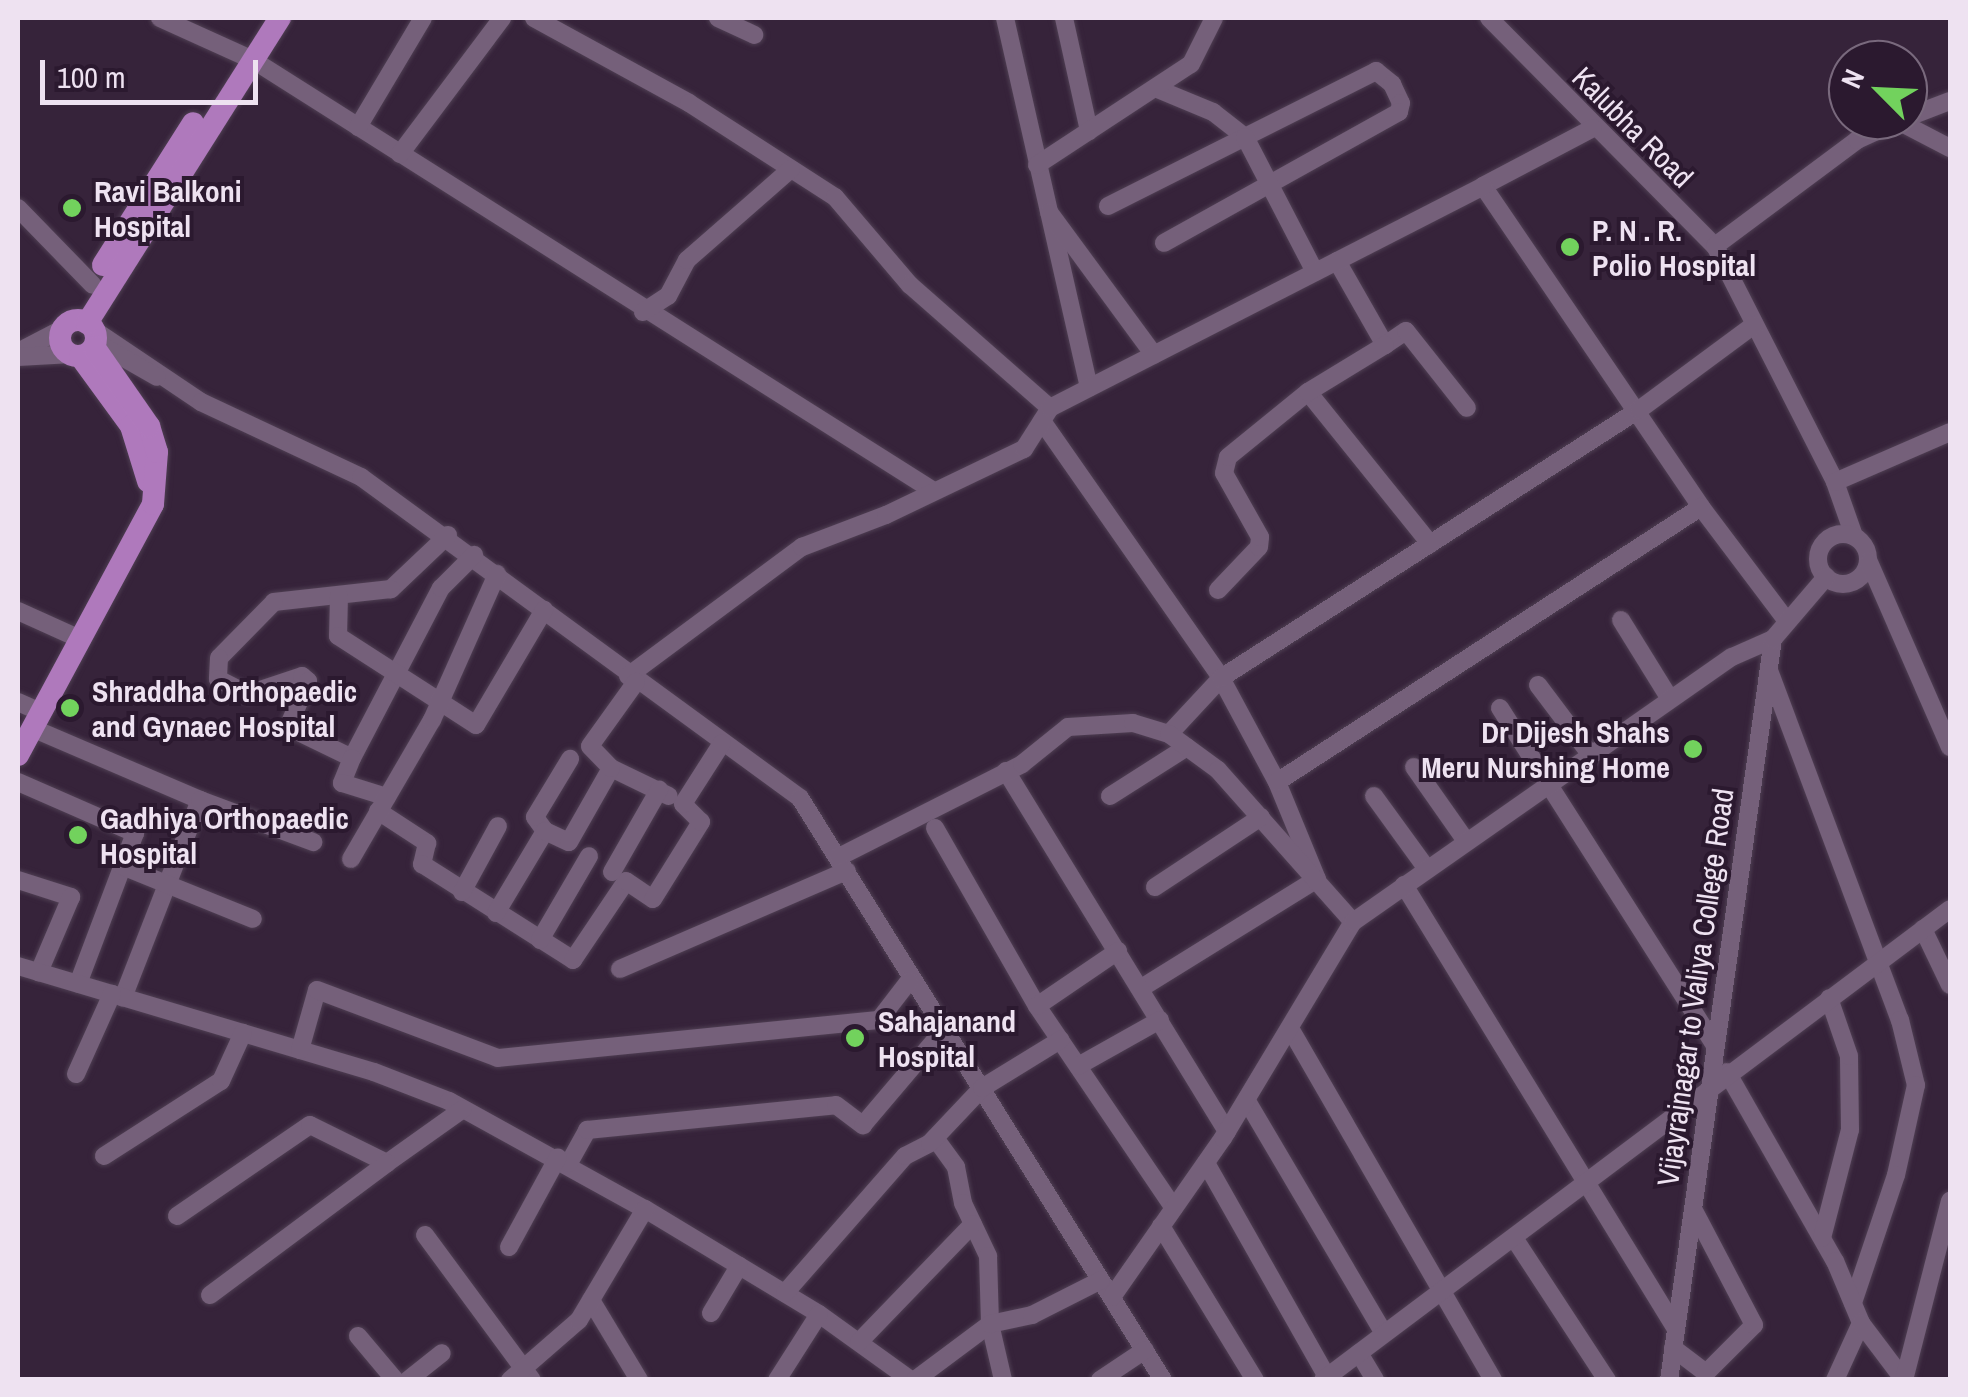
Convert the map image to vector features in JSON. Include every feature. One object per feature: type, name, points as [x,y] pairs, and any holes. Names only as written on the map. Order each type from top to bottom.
[{"type":"main road","points":[[82,338],[246,57],[263,18]]},
{"type":"main road","points":[[18,755],[152,504],[157,452],[149,426],[82,338],[93,285],[127,222],[246,57],[280,18]]},
{"type":"street","points":[[160,18],[246,57],[643,312],[932,490]]},
{"type":"street","points":[[358,127],[424,18]]},
{"type":"street","points":[[400,154],[502,18]]},
{"type":"street","points":[[534,18],[690,102],[857,215],[910,285],[1046,414],[1220,678],[1277,782],[1317,879]]},
{"type":"street","points":[[718,18],[754,35]]},
{"type":"street","points":[[1005,18],[1088,388]]},
{"type":"street","points":[[1064,18],[1089,131]]},
{"type":"street","points":[[1037,165],[1191,64],[1212,21],[1190,18]]},
{"type":"street","name":"Kalubha Road","points":[[1489,18],[1593,128],[1715,246],[1837,488],[1854,536],[1894,614],[1950,747]]},
{"type":"street","points":[[1108,206],[1376,72],[1392,84],[1399,112],[1164,243]]},
{"type":"street","points":[[1154,88],[1213,112],[1244,137],[1315,272]]},
{"type":"street","points":[[570,759],[535,817],[545,830],[652,899],[701,822],[683,804],[611,768],[590,746],[632,679],[802,547],[1024,448],[1046,414],[1088,388],[1593,128]]},
{"type":"street","points":[[1928,135],[1950,148]]},
{"type":"street","points":[[1715,246],[1857,140]]},
{"type":"street","points":[[643,312],[668,296],[687,260],[791,169]]},
{"type":"street","points":[[1482,186],[1639,410],[1701,507],[1791,615]]},
{"type":"street","points":[[18,208],[93,285]]},
{"type":"street","points":[[1046,208],[1154,354]]},
{"type":"street","points":[[1337,261],[1385,345]]},
{"type":"street","points":[[1169,734],[1220,678],[1639,410],[1754,324]]},
{"type":"street","points":[[1218,590],[1259,548],[1260,537],[1224,472],[1228,456],[1308,392],[1406,331],[1467,408]]},
{"type":"street","points":[[18,355],[82,338]]},
{"type":"street","points":[[18,355],[82,338],[176,383],[276,442],[361,477],[448,535],[632,679],[800,798],[843,864],[909,982],[982,1088],[1163,1380]]},
{"type":"street","points":[[1308,392],[1430,544]]},
{"type":"street","points":[[1854,536],[1834,535],[1837,488],[1950,432]]},
{"type":"street","points":[[1277,782],[1701,507]]},
{"type":"street","points":[[352,758],[288,726],[308,682],[302,676],[248,694],[218,679],[216,665],[274,602],[391,589],[448,535]]},
{"type":"street","name":"Vijayrajnagar to Valiya College Road","points":[[1668,1380],[1773,639],[1822,568],[1834,535]]},
{"type":"street","points":[[474,556],[441,588],[342,783],[383,804],[427,843],[422,864],[573,960],[619,876],[659,790]]},
{"type":"street","points":[[1854,582],[1868,562]]},
{"type":"street","points":[[1822,568],[1854,582],[1894,614]]},
{"type":"street","points":[[351,859],[439,703],[497,574]]},
{"type":"street","points":[[339,596],[338,636],[476,725],[544,610]]},
{"type":"street","points":[[18,611],[80,639]]},
{"type":"street","points":[[1621,620],[1670,699]]},
{"type":"street","points":[[1112,1297],[1247,1101],[1352,922],[1732,657],[1773,639]]},
{"type":"street","points":[[1768,669],[1879,962],[1916,1086],[1896,1175],[1853,1303]]},
{"type":"street","points":[[1538,685],[1590,754]]},
{"type":"street","points":[[18,702],[36,720],[200,800],[313,842]]},
{"type":"street","points":[[1500,708],[1714,1046]]},
{"type":"street","points":[[620,969],[843,864],[1006,771],[1068,727],[1133,722],[1169,734],[1186,747],[1261,816],[1352,922]]},
{"type":"street","points":[[683,804],[722,744]]},
{"type":"street","points":[[1110,796],[1186,747]]},
{"type":"street","points":[[1414,767],[1466,841]]},
{"type":"street","points":[[569,842],[611,768]]},
{"type":"street","points":[[1006,771],[1227,1132]]},
{"type":"street","points":[[18,782],[135,833],[78,984]]},
{"type":"street","points":[[1374,796],[1427,869]]},
{"type":"street","points":[[76,1074],[168,886],[200,800]]},
{"type":"street","points":[[1155,886],[1261,816]]},
{"type":"street","points":[[462,892],[498,826]]},
{"type":"street","points":[[935,828],[1037,1006],[1174,1208]]},
{"type":"street","points":[[496,913],[545,830]]},
{"type":"street","points":[[540,940],[589,856]]},
{"type":"street","points":[[122,866],[254,919]]},
{"type":"street","points":[[1141,988],[1317,879]]},
{"type":"street","points":[[18,880],[71,897],[39,972]]},
{"type":"street","points":[[1404,885],[1587,1183],[1674,1338],[1706,1373],[1754,1326],[1692,1209]]},
{"type":"street","points":[[1206,1163],[1325,1378],[1587,1183],[1709,1085],[1950,909]]},
{"type":"street","points":[[1923,929],[1950,985]]},
{"type":"street","points":[[1037,1006],[1118,952]]},
{"type":"street","points":[[18,966],[300,1050],[464,1109],[645,1208],[819,1314],[913,1380],[990,1324],[1032,1315],[1101,1280]]},
{"type":"street","points":[[300,1050],[317,990],[498,1058],[879,1020],[909,982]]},
{"type":"street","points":[[1822,1238],[1850,1130],[1850,1056],[1829,998]]},
{"type":"street","points":[[1078,1066],[1160,1020]]},
{"type":"street","points":[[1291,1030],[1493,1380]]},
{"type":"street","points":[[509,1247],[563,1160],[587,1130],[836,1105],[864,1124],[942,1032]]},
{"type":"street","points":[[104,1156],[221,1080],[243,1033]]},
{"type":"street","points":[[785,1294],[905,1156],[935,1138],[982,1088],[1060,1040]]},
{"type":"street","points":[[1727,1072],[1822,1238],[1861,1323],[1904,1380]]},
{"type":"street","points":[[1247,1101],[1384,1334]]},
{"type":"street","points":[[210,1295],[464,1109]]},
{"type":"street","points":[[177,1216],[310,1126],[387,1164]]},
{"type":"street","points":[[935,1138],[956,1167],[973,1224],[988,1256],[990,1324],[1003,1380]]},
{"type":"street","points":[[1904,1380],[1950,1201]]},
{"type":"street","points":[[510,1380],[529,1373],[579,1320],[645,1208]]},
{"type":"street","points":[[858,1342],[973,1224]]},
{"type":"street","points":[[1161,1226],[1255,1380]]},
{"type":"street","points":[[424,1235],[529,1373]]},
{"type":"street","points":[[1514,1238],[1607,1380]]},
{"type":"street","points":[[711,1314],[739,1266]]},
{"type":"street","points":[[591,1300],[639,1380]]},
{"type":"street","points":[[777,1380],[819,1314]]},
{"type":"street","points":[[1835,1380],[1861,1323]]},
{"type":"street","points":[[358,1336],[394,1380]]},
{"type":"street","points":[[1100,1380],[1145,1350]]},
{"type":"street","points":[[408,1380],[442,1353]]},
{"type":"street","points":[[1359,1353],[1375,1380]]},
{"type":"place","name":"Ravi Balkoni Hospital","points":[[72,208]]},
{"type":"place","name":"P. N . R. Polio Hospital","points":[[1570,247]]},
{"type":"place","name":"Shraddha Orthopaedic and Gynaec Hospital","points":[[70,708]]},
{"type":"place","name":"Dr Dijesh Shahs Meru Nurshing Home","points":[[1693,749]]},
{"type":"place","name":"Gadhiya Orthopaedic Hospital","points":[[78,835]]},
{"type":"place","name":"Sahajanand Hospital","points":[[855,1038]]}]
